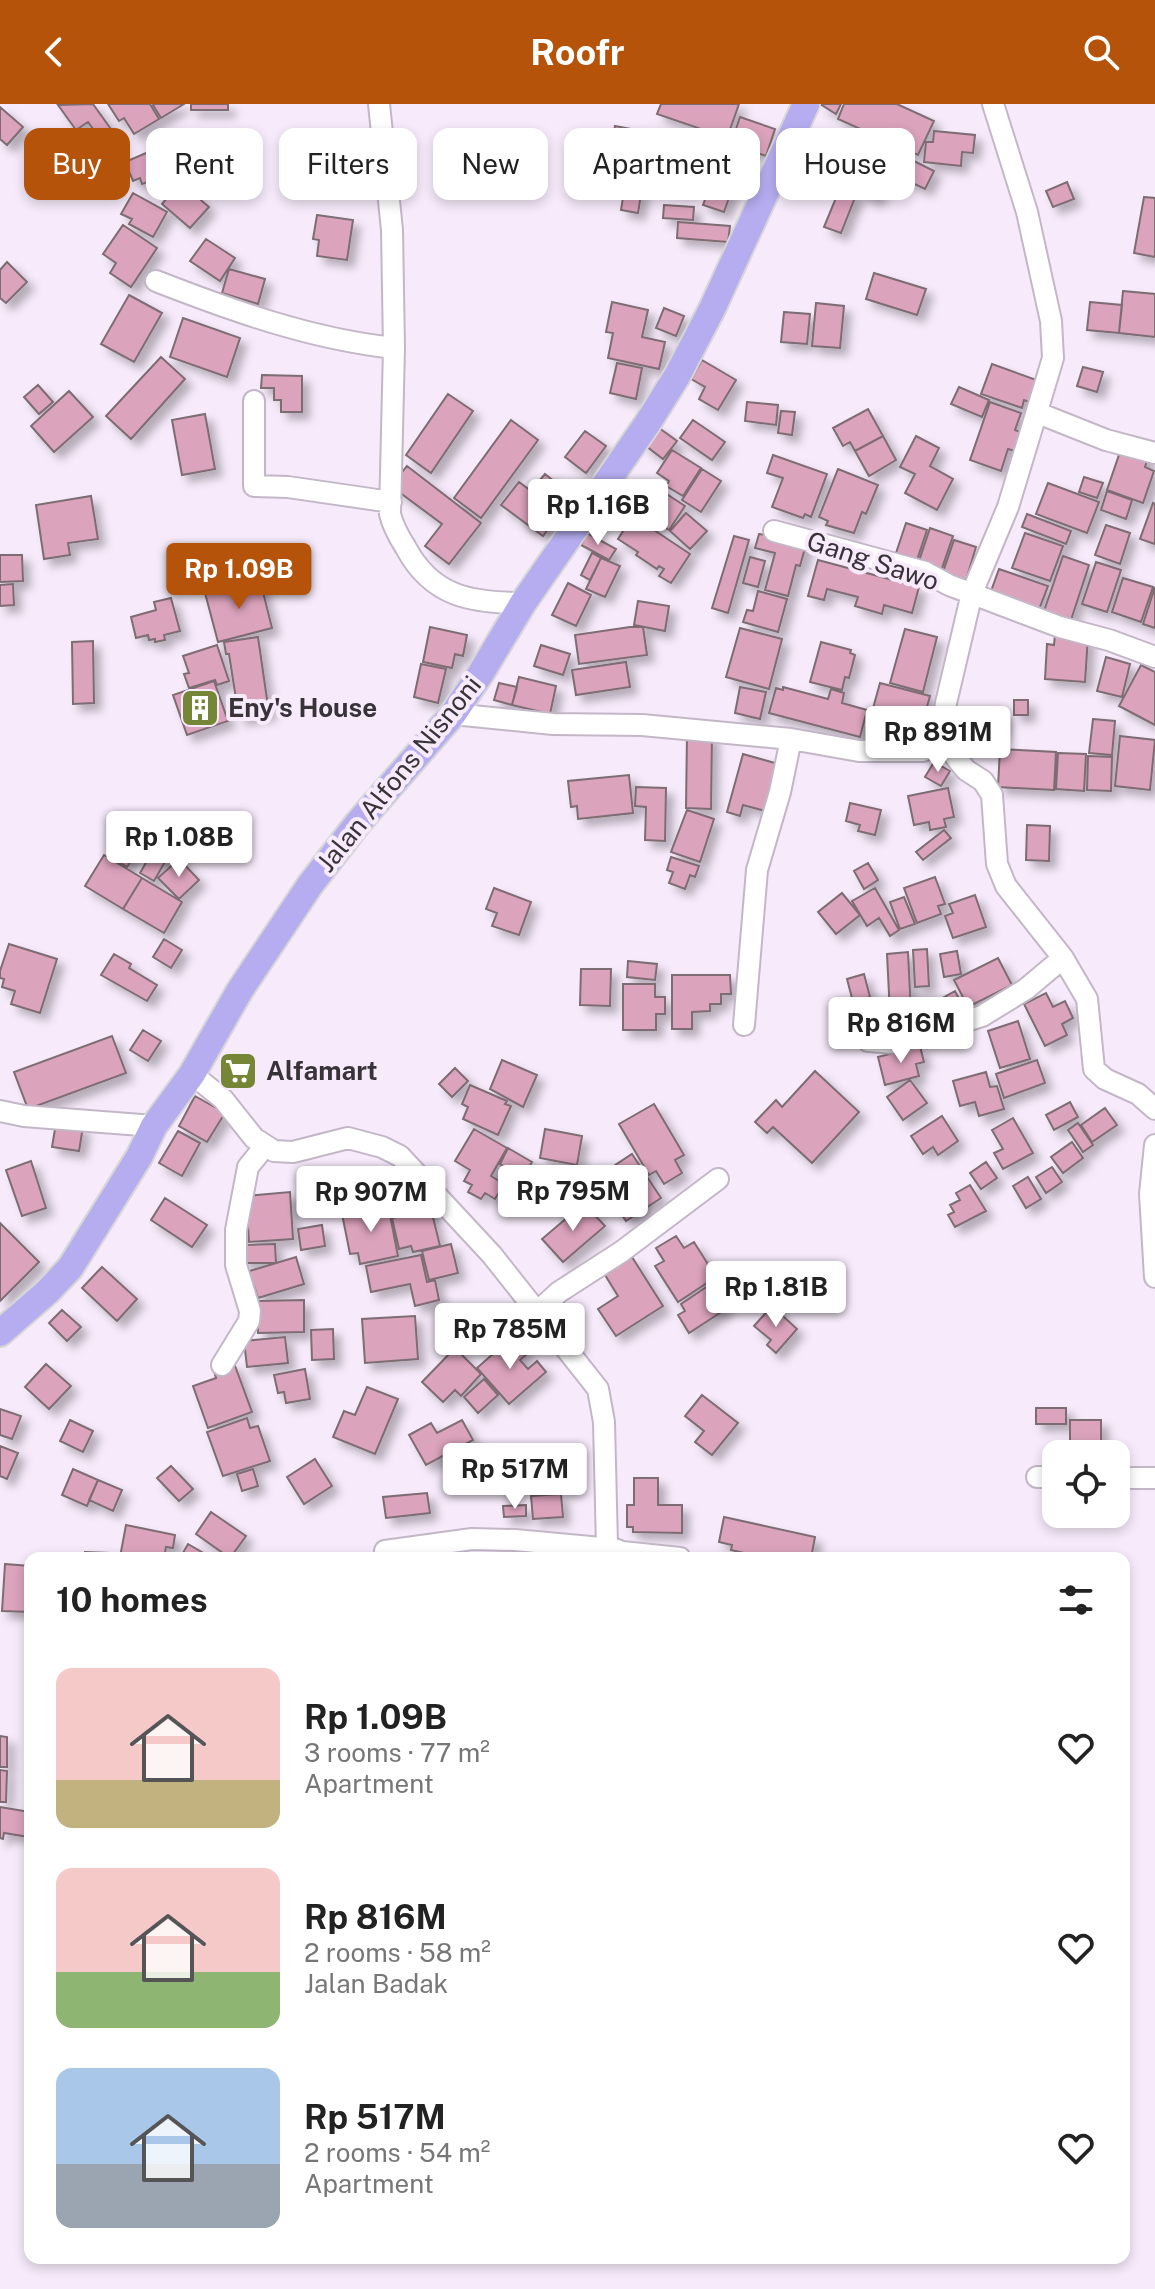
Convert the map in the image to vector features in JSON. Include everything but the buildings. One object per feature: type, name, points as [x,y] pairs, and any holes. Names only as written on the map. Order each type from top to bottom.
[{"type":"main road","name":"Jalan Alfons Nisnoni","points":[[0,1333],[70,1268],[139,1157],[154,1126],[192,1074],[240,990],[310,885],[358,823],[453,714],[523,603],[677,376],[712,309],[806,104]]},
{"type":"street","points":[[379,104],[392,230],[393,525],[415,565],[433,584],[487,603],[523,603]]},
{"type":"street","points":[[993,104],[1027,212],[1051,321],[1053,358],[1008,507],[972,593],[946,703],[944,719],[947,742],[966,770],[983,781],[992,795],[997,864],[1006,886],[1063,958],[1087,999],[1094,1069],[1097,1074],[1138,1094],[1155,1109]]},
{"type":"street","points":[[156,281],[277,325],[394,348]]},
{"type":"street","points":[[254,401],[254,486],[288,487],[391,502]]},
{"type":"street","points":[[1038,413],[1106,440],[1155,453]]},
{"type":"street","name":"Gang Sawo","points":[[774,531],[925,572],[1060,627],[1155,657]]},
{"type":"street","points":[[453,714],[553,724],[642,725],[791,739],[859,751],[923,751],[947,742]]},
{"type":"street","points":[[744,1025],[757,870],[780,792],[791,739]]},
{"type":"street","points":[[868,1041],[896,1043],[982,1016],[1026,989],[1063,958]]},
{"type":"street","points":[[192,1074],[223,1099],[254,1138],[282,1153],[348,1138],[382,1147],[400,1156],[492,1255],[598,1389],[604,1422],[606,1542],[612,1549]]},
{"type":"street","points":[[0,1111],[24,1116],[154,1126]]},
{"type":"street","points":[[1155,1145],[1150,1194],[1155,1277]]},
{"type":"street","points":[[222,1365],[249,1321],[250,1311],[236,1265],[236,1230],[248,1167],[265,1146]]},
{"type":"street","points":[[536,1313],[559,1292],[621,1252],[718,1179]]},
{"type":"street","points":[[1130,1478],[1155,1478]]},
{"type":"street","points":[[385,1551],[472,1539],[515,1540],[635,1552]]},
{"type":"place","name":"Eny's House","points":[[200,708]]},
{"type":"place","name":"Alfamart","points":[[238,1071]]}]
